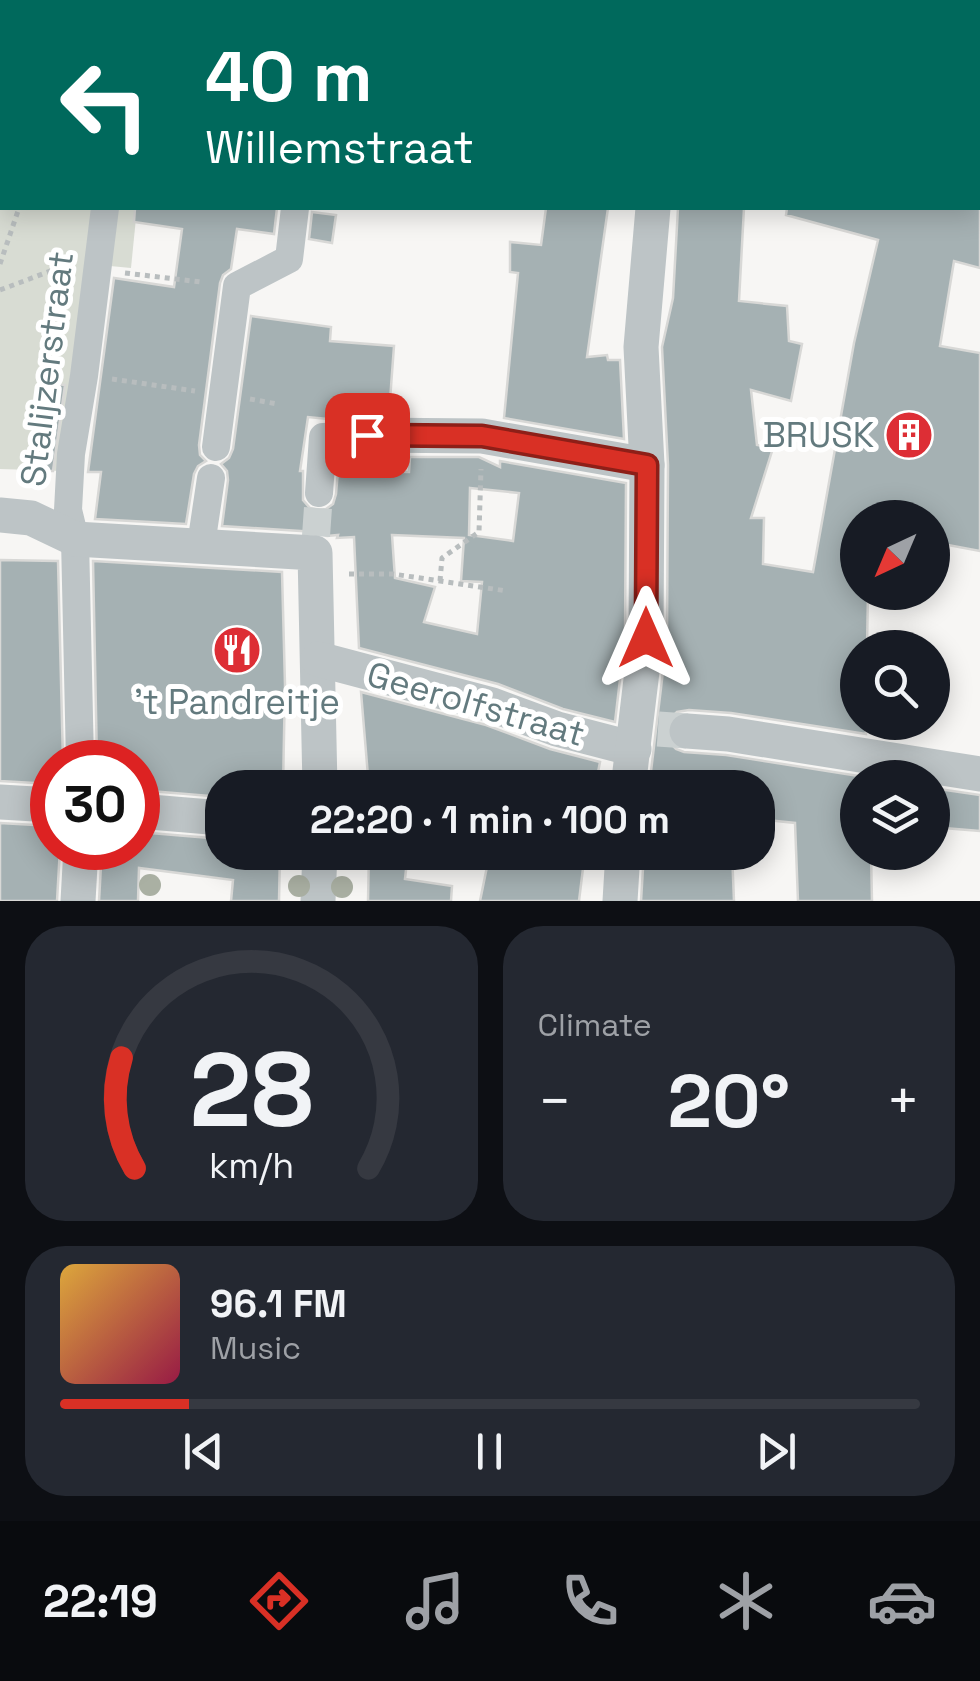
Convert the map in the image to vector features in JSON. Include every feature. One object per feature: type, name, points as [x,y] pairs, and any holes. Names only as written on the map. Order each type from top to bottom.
[{"type":"street","name":"Stalijzerstraat","points":[[80,740],[76,538],[68,510],[71,454],[106,210]]},
{"type":"street","points":[[216,447],[237,286],[289,259],[295,210]]},
{"type":"street","points":[[637,770],[654,733],[646,638],[647,465],[641,348],[653,210]]},
{"type":"street","points":[[319,493],[323,437],[482,436],[647,465]]},
{"type":"street","points":[[201,545],[211,478]]},
{"type":"street","points":[[0,516],[32,518],[76,538],[316,554],[320,770]]},
{"type":"street","name":"Geerolfstraat","points":[[318,659],[492,705],[557,729],[728,734],[980,774]]},
{"type":"street","points":[[0,802],[30,804]]},
{"type":"street","points":[[160,813],[205,817]]},
{"type":"street","points":[[78,901],[80,870]]},
{"type":"street","points":[[318,901],[319,870]]},
{"type":"street","points":[[620,901],[622,870]]},
{"type":"path","points":[[0,264],[18,210]]},
{"type":"path","points":[[0,290],[56,269],[202,282]]},
{"type":"path","points":[[84,376],[277,404]]},
{"type":"path","points":[[440,581],[442,558],[479,532],[482,436]]},
{"type":"path","points":[[316,554],[394,574],[508,591]]},
{"type":"shaded area","points":[[0,210],[99,210],[63,471],[0,469]]},
{"type":"shaded area","points":[[115,210],[137,210],[131,268],[110,266]]},
{"type":"building","points":[[135,210],[277,210],[274,234],[237,229],[231,269],[220,283],[199,445],[200,455],[206,461],[194,474],[186,524],[95,519],[101,472],[88,472],[114,278],[174,287],[182,229],[134,222]]},
{"type":"building","points":[[546,210],[608,210],[587,357],[607,355],[608,360],[620,360],[624,439],[504,418],[518,273],[510,272],[510,242],[541,245]]},
{"type":"building","points":[[678,210],[744,210],[739,301],[787,306],[789,341],[802,344],[791,401],[751,390],[757,445],[773,448],[751,518],[764,518],[763,564],[813,572],[854,343],[878,240],[786,215],[787,210],[980,210],[980,268],[954,261],[940,346],[980,353],[980,551],[950,545],[950,500],[840,500],[840,610],[868,610],[867,630],[840,630],[840,730],[689,710],[677,712],[666,728],[668,741],[684,752],[840,773],[840,870],[871,870],[872,901],[798,901],[795,823],[775,821],[775,770],[651,770],[667,638],[668,465],[662,347],[673,298]]},
{"type":"building","points":[[312,212],[336,215],[332,243],[309,239]]},
{"type":"building","points":[[251,316],[331,327],[330,341],[394,346],[389,414],[308,417],[300,471],[303,500],[310,508],[326,509],[333,504],[338,471],[409,472],[410,457],[479,457],[500,467],[500,461],[626,483],[625,637],[615,722],[563,709],[498,684],[359,648],[354,537],[222,526],[228,480],[221,464],[233,449]],"holes":[[[470,488],[519,493],[513,541],[469,535]],[[392,535],[464,538],[461,581],[482,582],[477,634],[424,622],[435,587],[395,578]]]},
{"type":"building","points":[[49,383],[65,385],[53,471],[37,471]]},
{"type":"building","points":[[0,560],[58,561],[62,740],[30,740],[30,783],[0,781]]},
{"type":"building","points":[[93,561],[282,572],[283,770],[205,770],[205,796],[160,792],[160,740],[97,740]]},
{"type":"building","points":[[361,692],[486,725],[550,749],[600,762],[598,770],[368,770]]},
{"type":"building","points":[[950,791],[980,795],[980,831],[950,828]]},
{"type":"building","points":[[0,823],[30,825],[30,870],[59,870],[57,901],[0,901]]},
{"type":"building","points":[[160,834],[205,838],[205,870],[280,870],[279,901],[231,901],[233,880],[155,870],[160,870]]},
{"type":"building","points":[[101,870],[139,870],[138,901],[99,901]]},
{"type":"building","points":[[369,870],[406,870],[405,879],[452,886],[451,901],[368,901]]},
{"type":"building","points":[[486,870],[583,870],[579,901],[480,901]]},
{"type":"building","points":[[643,870],[733,870],[734,901],[641,901]]},
{"type":"tunnel","points":[[316,536],[319,493]]},
{"type":"tunnel","points":[[658,729],[687,731]]},
{"type":"place","name":"BRUSK","points":[[909,435]]},
{"type":"place","name":"'t Pandreitje","points":[[237,650]]},
{"type":"route","points":[[367,435],[482,436],[647,465],[646,638]]}]
